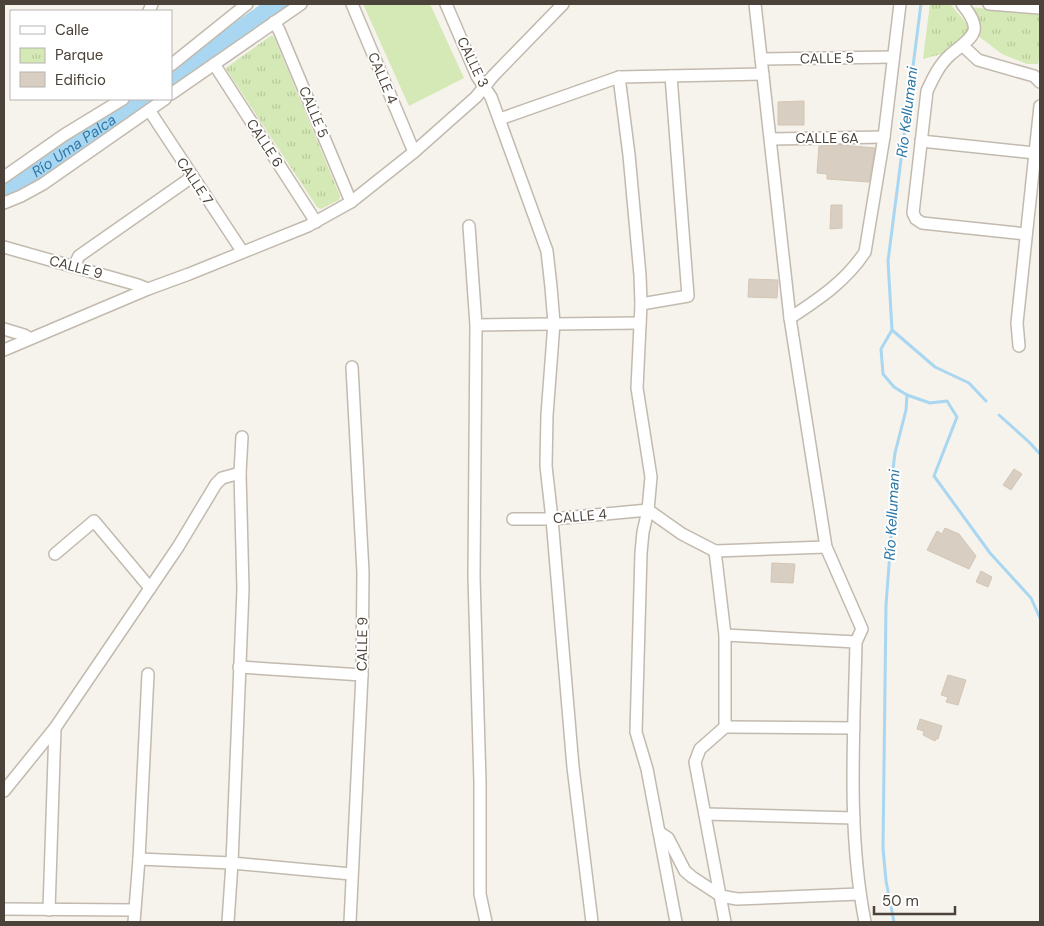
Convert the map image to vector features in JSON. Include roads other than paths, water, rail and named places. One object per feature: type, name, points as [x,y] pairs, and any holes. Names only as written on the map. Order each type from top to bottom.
[{"type":"street","points":[[172,93],[301,4]]},
{"type":"street","name":"CALLE 4","points":[[352,4],[414,152]]},
{"type":"street","name":"CALLE 3","points":[[446,4],[477,76],[491,97],[500,119],[546,252],[554,323],[547,415],[546,466],[573,767],[592,922]]},
{"type":"street","points":[[4,350],[148,289],[190,274],[316,222],[351,202],[414,152],[476,97],[484,86],[563,4]]},
{"type":"street","points":[[755,4],[790,318],[826,548],[862,629],[856,642],[854,818],[859,894],[865,922]]},
{"type":"street","points":[[790,318],[841,281],[865,252],[884,137],[900,4]]},
{"type":"street","points":[[962,4],[975,24],[972,35],[964,46],[949,56],[934,74],[927,91],[913,213],[916,219],[922,223],[1026,234]]},
{"type":"street","points":[[989,4],[1040,8]]},
{"type":"street","points":[[172,63],[245,5]]},
{"type":"street","name":"CALLE 5","points":[[274,22],[280,30],[351,202]]},
{"type":"street","points":[[964,46],[978,60],[1034,76],[1040,82]]},
{"type":"street","name":"CALLE 5","points":[[761,59],[893,57]]},
{"type":"street","name":"CALLE 6","points":[[214,64],[316,222]]},
{"type":"street","points":[[500,119],[619,77],[763,74]]},
{"type":"street","points":[[640,304],[688,296],[671,76]]},
{"type":"street","points":[[619,77],[629,155],[640,275],[637,388],[650,477],[648,510],[641,553],[636,732],[647,768],[676,922]]},
{"type":"street","points":[[4,177],[64,135],[121,100]]},
{"type":"street","points":[[4,203],[43,184],[163,100]]},
{"type":"street","points":[[1019,346],[1017,323],[1040,106]]},
{"type":"street","name":"CALLE 7","points":[[148,110],[242,251]]},
{"type":"street","name":"CALLE 6A","points":[[771,139],[884,137]]},
{"type":"street","points":[[921,141],[1035,153]]},
{"type":"street","points":[[74,266],[79,256],[192,177]]},
{"type":"street","points":[[469,226],[476,325],[474,577],[480,782],[480,894],[486,922]]},
{"type":"street","name":"CALLE 9","points":[[4,247],[138,284],[148,289]]},
{"type":"street","points":[[476,325],[640,323]]},
{"type":"street","points":[[4,329],[29,338]]},
{"type":"street","name":"CALLE 9","points":[[350,922],[362,675],[363,572],[352,367]]},
{"type":"street","points":[[228,922],[232,863],[242,589],[240,473],[242,437]]},
{"type":"street","points":[[4,791],[55,728],[178,547],[216,484],[222,478],[240,473]]},
{"type":"street","points":[[648,510],[682,534],[715,551],[826,548]]},
{"type":"street","name":"CALLE 4","points":[[512,519],[552,519],[648,510]]},
{"type":"street","points":[[56,554],[94,521],[150,588]]},
{"type":"street","points":[[715,551],[725,635],[725,727]]},
{"type":"street","points":[[725,635],[856,642]]},
{"type":"street","points":[[239,667],[362,675]]},
{"type":"street","points":[[4,909],[134,916],[139,859],[148,674]]},
{"type":"street","points":[[725,922],[695,762],[700,749],[725,727],[854,728]]},
{"type":"street","points":[[49,910],[55,728]]},
{"type":"street","points":[[705,814],[854,818]]},
{"type":"street","points":[[659,832],[668,838],[685,871],[692,878],[721,896],[737,899],[859,894]]},
{"type":"street","points":[[139,859],[232,863],[351,874]]},
{"type":"waterway","name":"Río Uma Palca","points":[[172,77],[279,4]]},
{"type":"waterway","name":"Río Kellumani","points":[[894,922],[886,881],[883,848],[886,605],[892,525],[892,477],[895,453],[906,410],[907,395],[894,387],[883,374],[881,349],[892,330],[888,261],[921,4]]},
{"type":"waterway","name":"Río Uma Palca","points":[[4,188],[30,176],[141,100]]},
{"type":"waterway","points":[[892,330],[935,367],[969,383],[986,401]]},
{"type":"waterway","points":[[907,395],[930,403],[947,401],[957,417],[934,476],[990,553],[1031,598],[1040,618]]},
{"type":"waterway","points":[[999,415],[1040,454]]}]
